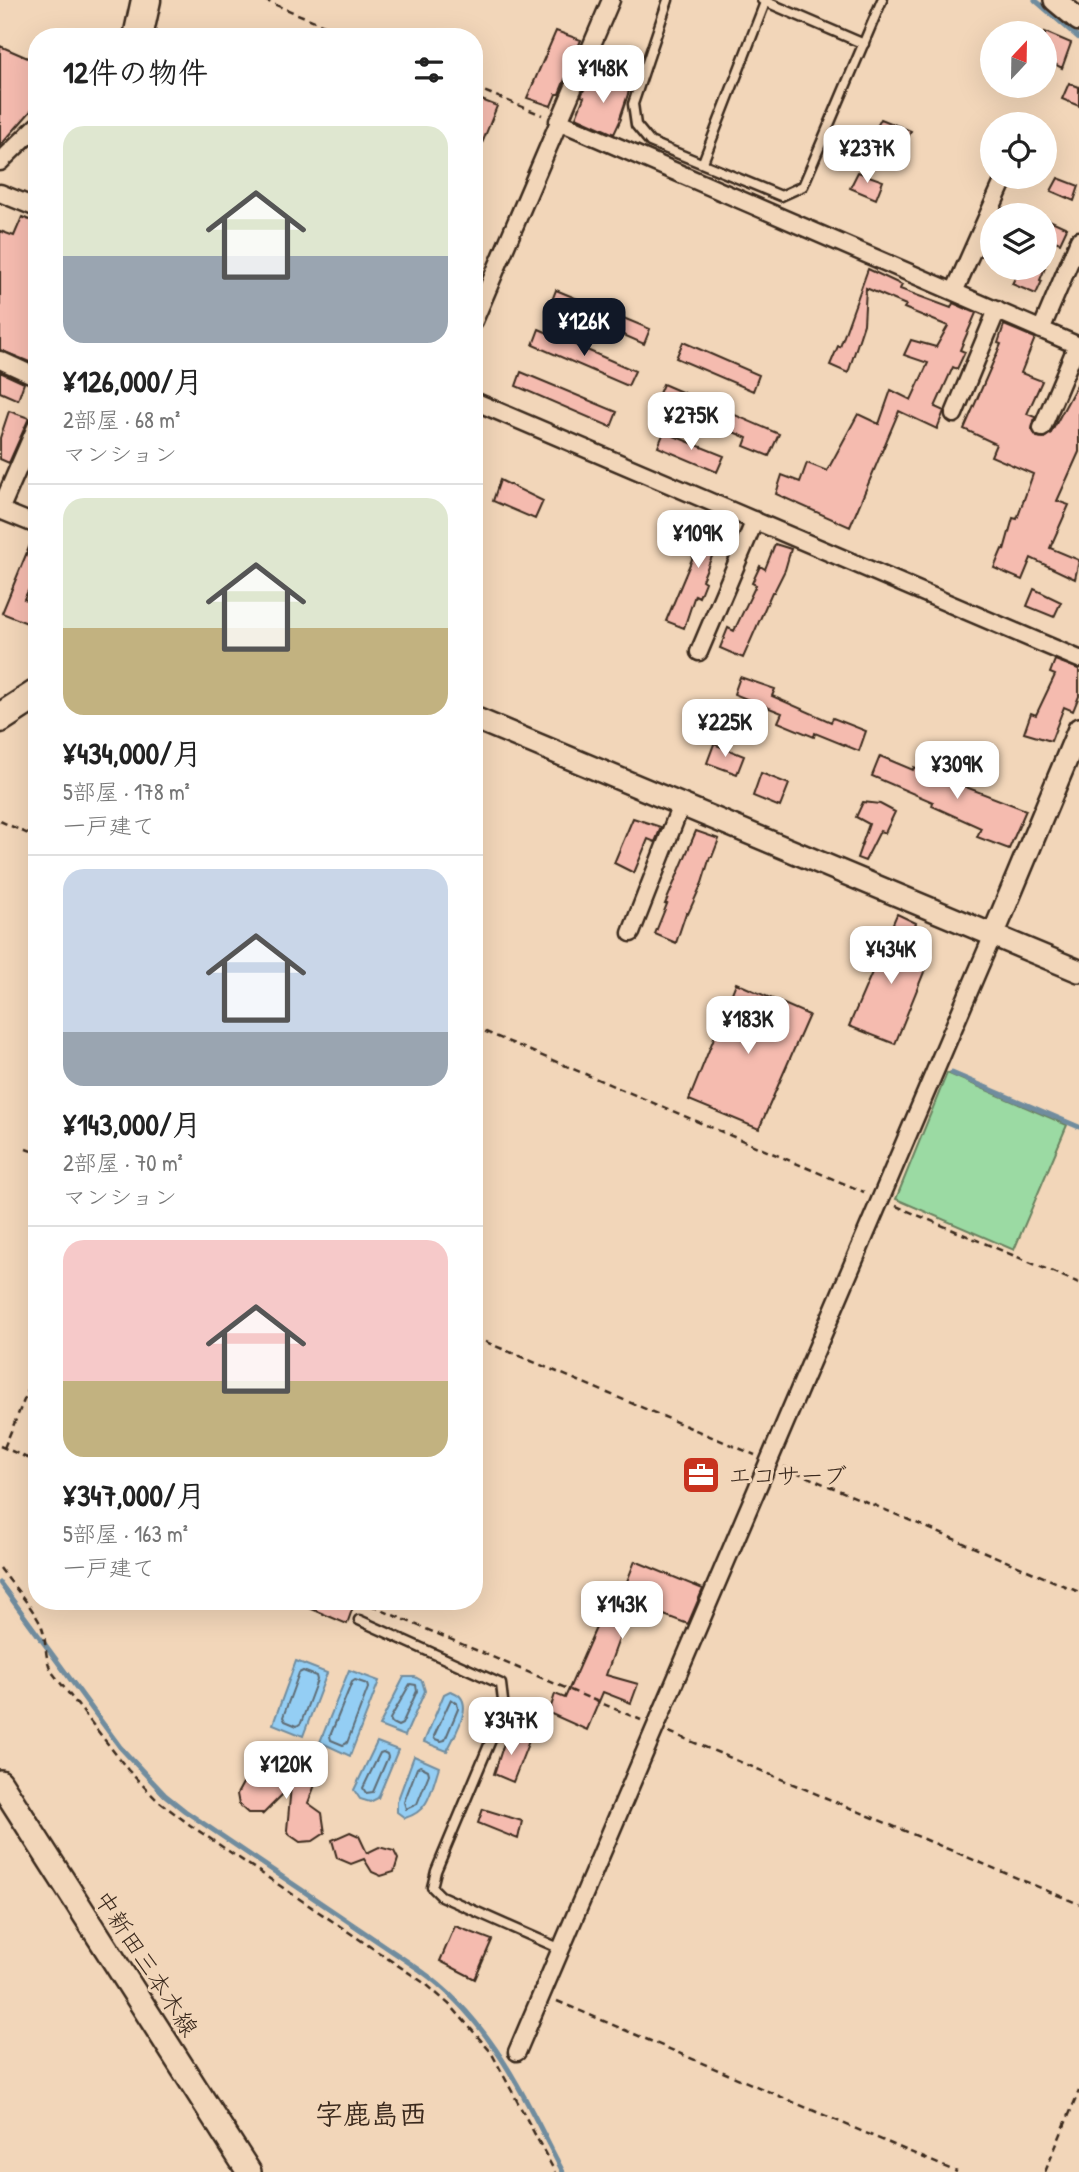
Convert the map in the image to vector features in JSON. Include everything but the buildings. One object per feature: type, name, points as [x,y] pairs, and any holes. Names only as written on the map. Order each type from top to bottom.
[{"type":"highway","points":[[140,28],[146,0]]},
{"type":"highway","points":[[0,718],[28,700]]},
{"type":"main road","name":"中新田三本木線","points":[[0,1782],[249,2172]]},
{"type":"street","points":[[483,300],[611,0]]},
{"type":"street","points":[[1055,0],[1079,20]]},
{"type":"street","points":[[558,121],[1078,346],[1042,428]]},
{"type":"street","points":[[0,162],[28,135]]},
{"type":"street","points":[[954,292],[1000,189]]},
{"type":"street","points":[[0,193],[28,204]]},
{"type":"street","points":[[1041,330],[1079,240]]},
{"type":"street","points":[[954,414],[997,310]]},
{"type":"street","points":[[0,360],[28,372]]},
{"type":"street","points":[[483,405],[1079,659]]},
{"type":"street","points":[[28,446],[0,510],[28,521]]},
{"type":"street","points":[[699,652],[755,520]]},
{"type":"street","points":[[483,722],[1079,971]]},
{"type":"street","points":[[517,2052],[1079,729]]},
{"type":"street","points":[[631,933],[681,805]]},
{"type":"lane","points":[[668,0],[633,104],[636,125],[650,142],[781,196],[803,186],[883,0]]},
{"type":"lane","points":[[702,162],[765,1],[864,44]]},
{"type":"lane","points":[[359,1620],[501,1684],[504,1709],[436,1871],[432,1887],[440,1896],[561,1949]]},
{"type":"path","points":[[264,0],[331,28]]},
{"type":"path","points":[[483,91],[558,121]]},
{"type":"path","points":[[0,821],[28,834]]},
{"type":"path","points":[[483,1031],[1079,1283]]},
{"type":"path","points":[[483,1341],[1079,1592]]},
{"type":"path","points":[[28,1389],[2,1447],[28,1458]]},
{"type":"path","points":[[0,1568],[28,1606]]},
{"type":"path","points":[[31,1610],[40,1623],[45,1640],[46,1661],[52,1672],[128,1770],[157,1800],[427,1984],[474,2029],[505,2072],[555,2172]]},
{"type":"path","points":[[381,1610],[1079,1905]]},
{"type":"path","points":[[541,1995],[957,2172]]},
{"type":"path","points":[[1045,2172],[1079,2091]]},
{"type":"green space","points":[[947,1073],[1067,1125],[1014,1250],[896,1199]]},
{"type":"water","points":[[296,1661],[327,1673],[303,1736],[273,1724]]},
{"type":"water","points":[[349,1670],[379,1681],[350,1756],[320,1742]]},
{"type":"water","points":[[404,1677],[415,1677],[422,1681],[425,1691],[405,1736],[379,1726]]},
{"type":"water","points":[[450,1691],[459,1695],[464,1709],[447,1751],[424,1742],[444,1694]]},
{"type":"water","points":[[377,1742],[398,1750],[378,1798],[370,1802],[360,1799],[354,1790]]},
{"type":"water","points":[[414,1756],[439,1767],[425,1805],[405,1818],[397,1812],[397,1802]]},
{"type":"waterway","points":[[1035,0],[1079,38]]},
{"type":"waterway","points":[[952,1073],[1079,1127]]},
{"type":"waterway","points":[[0,1583],[120,1747],[165,1795],[420,1970],[467,2012],[504,2062],[563,2172]]},
{"type":"place","name":"エコサーブ","points":[[701,1475]]},
{"type":"district","name":"字鹿島西","points":[[371,2114]]}]
